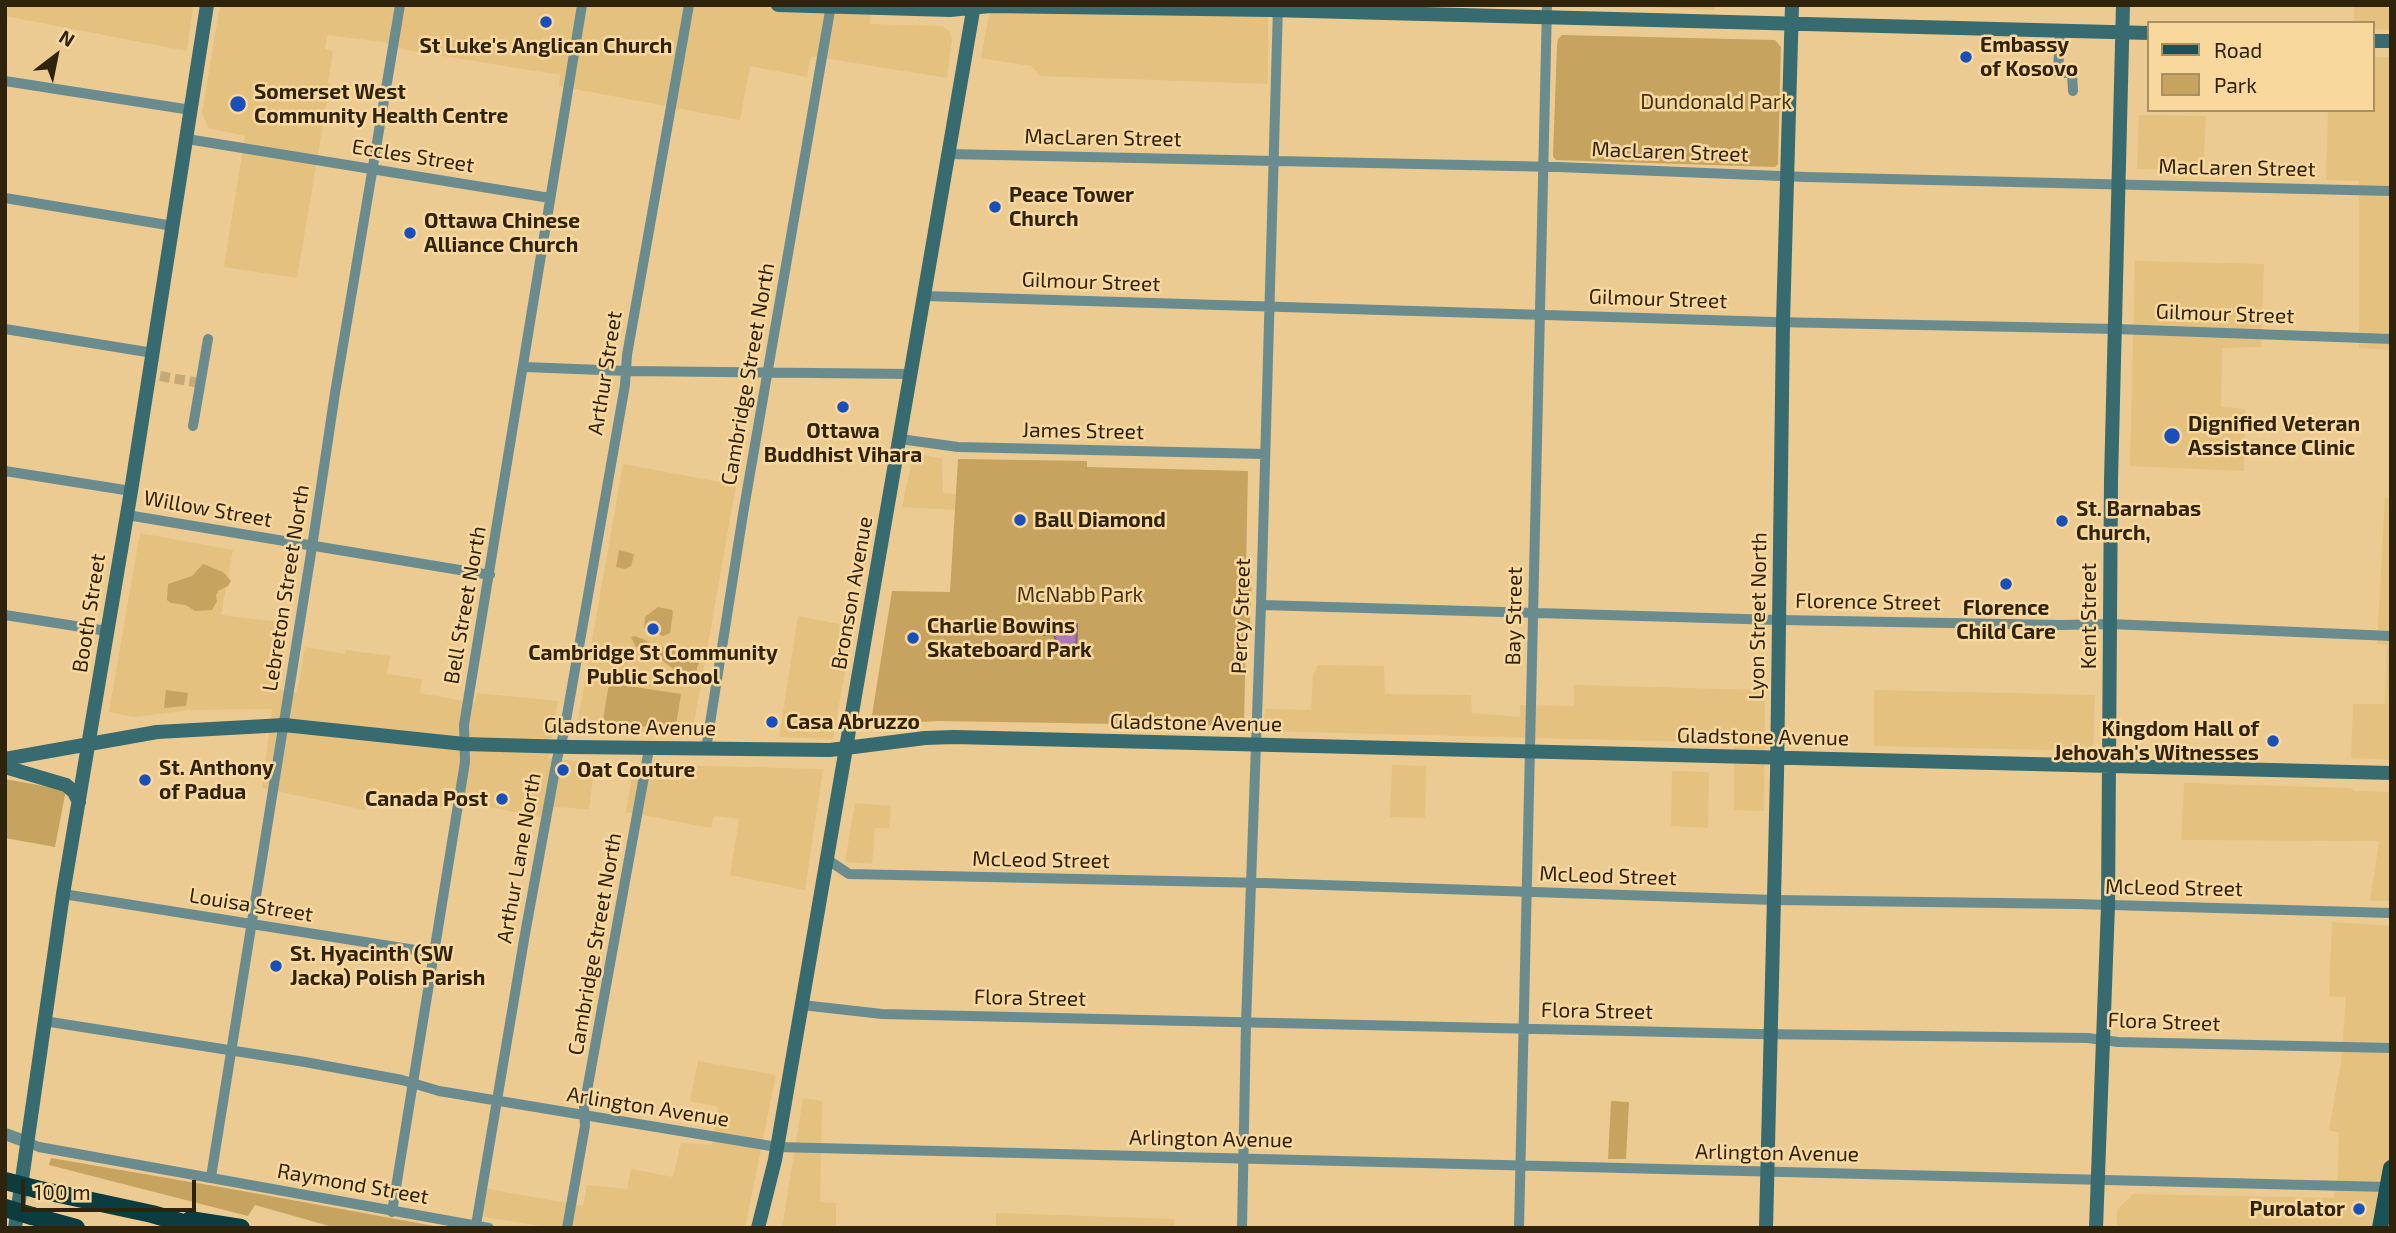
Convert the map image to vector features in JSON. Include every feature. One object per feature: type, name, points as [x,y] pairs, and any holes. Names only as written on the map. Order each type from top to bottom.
[{"type":"highway","points":[[5,1181],[152,1214],[241,1228]]},
{"type":"highway","points":[[5,1208],[76,1228]]},
{"type":"highway","points":[[152,1214],[201,1228]]},
{"type":"main road","name":"Booth Street","points":[[15,1228],[63,894],[131,491],[207,5]]},
{"type":"main road","points":[[778,5],[950,10],[974,6],[1547,12],[1791,24],[2148,33]]},
{"type":"main road","name":"Lyon Street North","points":[[1766,1228],[1777,758],[1783,322],[1792,5]]},
{"type":"main road","name":"Kent Street","points":[[2096,1228],[2108,906],[2111,480],[2123,5]]},
{"type":"main road","name":"Bronson Avenue","points":[[767,1228],[770,1188],[974,6]]},
{"type":"main road","name":"Gladstone Avenue","points":[[5,759],[157,733],[284,725],[464,744],[560,747],[846,749],[944,737],[2391,773]]},
{"type":"main road","points":[[5,767],[66,785],[74,792],[79,802]]},
{"type":"main road","points":[[2380,1228],[2391,1168]]},
{"type":"main road","name":"Bronson Avenue","points":[[758,1228],[770,1188]]},
{"type":"street","name":"Lebreton Street North","points":[[211,1177],[313,547],[343,340],[400,5]]},
{"type":"street","name":"Bell Street North","points":[[392,1212],[465,762],[464,725],[582,5]]},
{"type":"street","name":"Arthur Street","points":[[560,747],[689,5]]},
{"type":"street","name":"Cambridge Street North","points":[[706,750],[831,6]]},
{"type":"street","name":"Percy Street","points":[[1242,1228],[1250,884],[1261,606],[1278,8]]},
{"type":"street","name":"Bay Street","points":[[1519,1228],[1547,12]]},
{"type":"street","points":[[2060,31],[2058,73],[2072,73],[2073,91]]},
{"type":"street","points":[[5,81],[191,110]]},
{"type":"street","name":"Eccles Street","points":[[187,139],[550,198]]},
{"type":"street","name":"MacLaren Street","points":[[948,154],[1544,167],[2391,191]]},
{"type":"street","points":[[5,198],[173,226]]},
{"type":"street","name":"Gilmour Street","points":[[924,296],[2391,339]]},
{"type":"street","points":[[5,329],[153,353]]},
{"type":"street","points":[[193,426],[208,339]]},
{"type":"street","points":[[524,367],[627,371],[910,374]]},
{"type":"street","name":"James Street","points":[[900,439],[958,447],[1265,454]]},
{"type":"street","name":"Willow Street","points":[[5,471],[131,491]]},
{"type":"street","name":"Willow Street","points":[[127,514],[490,575]]},
{"type":"street","name":"Florence Street","points":[[1261,606],[1532,611],[1779,620],[2110,624],[2391,636]]},
{"type":"street","points":[[5,615],[107,631]]},
{"type":"street","name":"Arthur Lane North","points":[[476,1226],[560,747]]},
{"type":"street","name":"Cambridge Street North","points":[[567,1228],[586,1116],[584,1107],[649,748]]},
{"type":"street","name":"McLeod Street","points":[[828,860],[849,874],[1774,900],[2391,913]]},
{"type":"street","name":"Louisa Street","points":[[63,894],[434,953]]},
{"type":"street","name":"Flora Street","points":[[802,1005],[881,1014],[2391,1048]]},
{"type":"street","name":"Arlington Avenue","points":[[44,1021],[305,1062],[412,1083],[439,1091],[777,1147],[2387,1187]]},
{"type":"street","name":"Raymond Street","points":[[5,1134],[39,1147],[489,1228]]},
{"type":"shaded area","points":[[5,5],[193,6],[187,51],[5,16]]},
{"type":"shaded area","points":[[220,5],[872,5],[870,24],[942,26],[949,31],[952,39],[947,78],[811,56],[807,77],[750,66],[740,120],[559,86],[560,75],[407,50],[383,42],[327,35],[325,49],[333,51],[330,83],[297,278],[224,267],[245,136],[208,128],[202,113]]},
{"type":"shaded area","points":[[991,5],[1268,5],[1268,84],[1041,76],[1031,66],[981,58]]},
{"type":"shaded area","points":[[1609,5],[1714,5],[1714,10]]},
{"type":"shaded area","points":[[2354,5],[2391,5],[2391,30],[2375,29],[2375,21],[2354,21]]},
{"type":"shaded area","points":[[2375,57],[2391,57],[2391,350],[2359,348],[2359,181],[2326,180],[2328,112],[2375,112]]},
{"type":"shaded area","points":[[2139,115],[2206,116],[2203,170],[2137,169]]},
{"type":"shaded area","points":[[2135,261],[2264,264],[2261,347],[2222,348],[2221,407],[2245,409],[2244,471],[2130,466]]},
{"type":"shaded area","points":[[916,454],[942,458],[943,493],[956,494],[956,510],[902,507],[913,456]]},
{"type":"shaded area","name":"Cambridge St Community Public School","points":[[623,464],[736,485],[692,735],[580,731],[577,726]]},
{"type":"shaded area","points":[[2385,497],[2391,498],[2391,760],[2351,758],[2353,704],[2385,704],[2387,645],[2377,644]]},
{"type":"shaded area","points":[[140,533],[233,550],[221,615],[288,623],[278,689],[267,688],[297,693],[305,647],[345,654],[346,650],[390,656],[387,674],[422,679],[420,693],[475,703],[477,693],[558,701],[548,758],[595,763],[589,809],[551,807],[549,819],[445,798],[443,807],[369,794],[365,810],[262,788],[272,709],[191,710],[134,717],[109,712]]},
{"type":"shaded area","points":[[798,616],[853,627],[833,739],[779,737]]},
{"type":"shaded area","points":[[1044,623],[1077,624],[1076,657],[1065,656],[1065,646],[1057,643],[1054,635],[1044,635]]},
{"type":"shaded area","points":[[1318,665],[1384,666],[1385,694],[1471,695],[1472,713],[1520,717],[1520,705],[1574,706],[1574,685],[1765,690],[1764,811],[1734,810],[1734,743],[1263,731],[1265,709],[1311,710],[1313,675]]},
{"type":"shaded area","points":[[1874,690],[2095,695],[2093,751],[1874,746]]},
{"type":"shaded area","points":[[634,764],[823,769],[805,890],[730,875],[739,819],[714,816],[711,828],[626,812]]},
{"type":"shaded area","points":[[1392,765],[1426,766],[1425,818],[1390,817]]},
{"type":"shaded area","points":[[1672,771],[1709,772],[1708,828],[1671,826]]},
{"type":"shaded area","points":[[2184,783],[2350,788],[2355,791],[2391,792],[2391,901],[2370,901],[2379,841],[2181,840]]},
{"type":"shaded area","points":[[855,803],[891,806],[889,828],[875,828],[872,864],[845,862]]},
{"type":"shaded area","points":[[2332,922],[2391,926],[2391,1228],[2117,1228],[2117,1210],[2133,1194],[2334,1198],[2338,1175],[2339,1133],[2329,1130],[2341,1062],[2346,997],[2329,996]]},
{"type":"shaded area","points":[[698,1061],[776,1075],[745,1228],[553,1228],[479,1216],[483,1188],[583,1206],[587,1185],[627,1189],[631,1169],[673,1177],[681,1143],[712,1145],[718,1107],[690,1101]]},
{"type":"shaded area","points":[[803,1098],[822,1101],[820,1202],[836,1203],[836,1228],[782,1228]]},
{"type":"shaded area","points":[[996,1213],[1174,1219],[1174,1228],[996,1228]]},
{"type":"green space","name":"Dundonald Park","points":[[1562,35],[1775,40],[1781,47],[1778,164],[1775,167],[1556,160],[1553,156],[1557,45]]},
{"type":"green space","name":"McNabb Park","points":[[958,459],[1087,461],[1087,467],[1248,471],[1246,570],[1252,570],[1250,624],[1246,626],[1244,726],[938,721],[883,724],[877,721],[872,715],[892,591],[950,592]]},
{"type":"green space","points":[[619,550],[634,554],[631,566],[625,569],[616,567]]},
{"type":"green space","points":[[203,564],[223,572],[231,581],[228,586],[218,591],[212,610],[195,611],[186,605],[167,600],[168,584],[192,576]]},
{"type":"green space","points":[[658,607],[673,612],[670,633],[663,636],[644,629],[645,617]]},
{"type":"green space","points":[[635,636],[656,649],[672,645],[689,650],[698,649],[702,657],[697,667],[696,681],[685,678],[646,648],[636,647],[631,637]]},
{"type":"green space","points":[[609,683],[681,694],[675,731],[603,720]]},
{"type":"green space","points":[[166,690],[188,693],[186,706],[164,708]]},
{"type":"green space","points":[[5,779],[66,790],[55,847],[5,838]]},
{"type":"green space","points":[[1611,1101],[1629,1102],[1626,1159],[1608,1159]]},
{"type":"green space","points":[[51,1158],[445,1228],[336,1228],[255,1205],[248,1216],[49,1165]]},
{"type":"tunnel","points":[[160,376],[200,383]]},
{"type":"place","name":"St Luke's Anglican Church","points":[[546,22]]},
{"type":"place","name":"Embassy of Kosovo","points":[[1966,57]]},
{"type":"place","name":"Somerset West Community Health Centre","points":[[238,104]]},
{"type":"place","name":"Peace Tower Church","points":[[995,207]]},
{"type":"place","name":"Ottawa Chinese Alliance Church","points":[[410,233]]},
{"type":"place","name":"Ottawa Buddhist Vihara","points":[[843,407]]},
{"type":"place","name":"Dignified Veteran Assistance Clinic","points":[[2172,436]]},
{"type":"place","name":"Ball Diamond","points":[[1020,520]]},
{"type":"place","name":"St. Barnabas Church,","points":[[2062,521]]},
{"type":"place","name":"Florence Child Care","points":[[2006,584]]},
{"type":"place","name":"Cambridge St Community Public School","points":[[653,629]]},
{"type":"place","name":"Charlie Bowins Skateboard Park","points":[[913,638]]},
{"type":"place","name":"Casa Abruzzo","points":[[772,722]]},
{"type":"place","name":"Kingdom Hall of Jehovah's Witnesses","points":[[2273,741]]},
{"type":"place","name":"Oat Couture","points":[[563,770]]},
{"type":"place","name":"St. Anthony of Padua","points":[[145,780]]},
{"type":"place","name":"Canada Post","points":[[502,799]]},
{"type":"place","name":"St. Hyacinth (SW Jacka) Polish Parish","points":[[276,966]]},
{"type":"place","name":"Purolator","points":[[2359,1209]]}]
